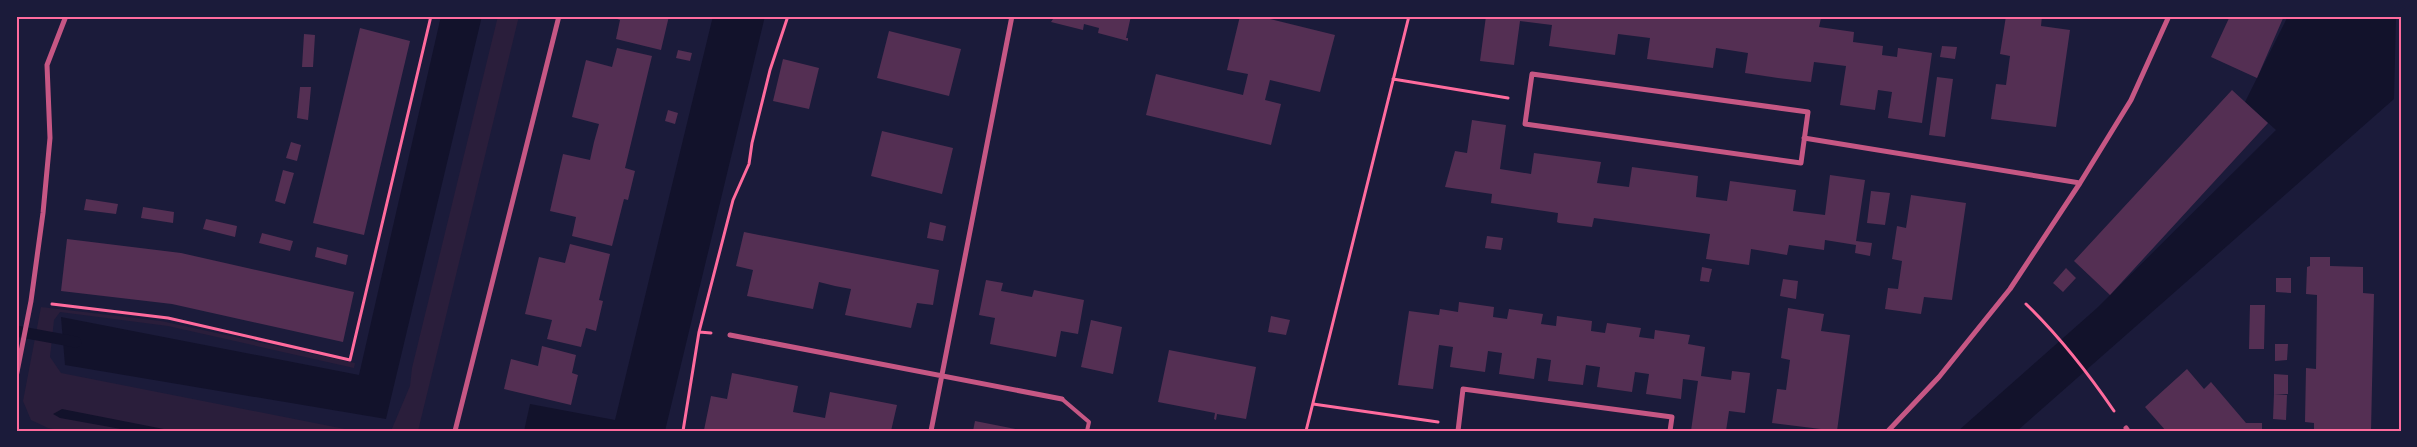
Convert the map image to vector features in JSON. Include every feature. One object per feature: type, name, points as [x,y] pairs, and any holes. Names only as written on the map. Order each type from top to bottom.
[{"type":"street","points":[[16,377],[31,301],[43,213],[50,138],[47,65],[66,16]]},
{"type":"street","points":[[455,431],[559,16]]},
{"type":"street","points":[[931,431],[1012,16]]},
{"type":"street","points":[[1888,431],[1939,377],[2010,289],[2080,183],[2131,100],[2170,16]]},
{"type":"street","points":[[1532,74],[1808,112],[1804,138],[1801,163],[1525,124],[1532,74]]},
{"type":"street","points":[[1804,138],[2080,183]]},
{"type":"street","points":[[730,335],[1062,399]]},
{"type":"street","points":[[1458,428],[1463,389],[1672,417],[1670,431]]},
{"type":"lane","points":[[1062,399],[1089,422],[1087,431]]},
{"type":"path","points":[[31,301],[168,318],[350,360],[431,16]]},
{"type":"path","points":[[682,431],[699,332],[733,200],[750,164],[752,143],[770,70],[788,16]]},
{"type":"path","points":[[1306,431],[1409,16]]},
{"type":"path","points":[[1393,79],[1528,102]]},
{"type":"path","points":[[2044,321],[2091,378],[2127,429]]},
{"type":"path","points":[[1312,404],[1458,428]]},
{"type":"shaded area","points":[[441,16],[482,16],[386,419],[65,365],[61,317],[359,375]]},
{"type":"shaded area","points":[[498,16],[519,16],[418,431],[391,431],[410,386],[412,368]]},
{"type":"shaded area","points":[[713,16],[765,16],[665,431],[524,431],[530,404],[615,420]]},
{"type":"shaded area","points":[[2288,16],[2396,16],[2394,99],[2017,431],[1958,431],[2097,308],[2276,130],[2245,102]]},
{"type":"shaded area","points":[[41,307],[161,321],[355,363],[354,368],[168,326],[60,312],[54,320],[50,357],[61,373],[355,431],[64,431],[48,428],[31,420],[23,401]]},
{"type":"shaded area","points":[[62,409],[174,431],[132,431],[60,418],[53,414]]},
{"type":"building","points":[[609,16],[669,16],[661,50],[616,39],[620,20]]},
{"type":"building","points":[[1055,16],[1131,16],[1126,38],[1128,38],[1128,41],[1098,33],[1099,28],[1084,24],[1083,30],[1051,22]]},
{"type":"building","points":[[1240,16],[1258,16],[1335,35],[1320,92],[1270,80],[1265,100],[1281,104],[1271,145],[1146,115],[1156,74],[1243,95],[1248,74],[1227,70]]},
{"type":"building","points":[[1486,16],[1821,18],[1819,27],[1854,32],[1853,42],[1883,46],[1882,55],[1897,57],[1898,48],[1932,53],[1922,123],[1888,118],[1892,92],[1878,90],[1875,110],[1840,105],[1846,66],[1814,62],[1811,82],[1778,78],[1745,73],[1748,53],[1716,48],[1713,68],[1647,59],[1650,38],[1618,34],[1615,55],[1549,46],[1552,25],[1520,21],[1514,65],[1480,61]]},
{"type":"building","points":[[2006,16],[2042,16],[2041,26],[2070,30],[2056,127],[1991,119],[1996,84],[2006,85],[2010,56],[2000,54]]},
{"type":"building","points":[[2230,16],[2284,16],[2257,78],[2211,57]]},
{"type":"building","points":[[360,28],[410,41],[364,235],[313,223]]},
{"type":"building","points":[[889,31],[961,49],[949,96],[877,78]]},
{"type":"building","points":[[304,34],[315,35],[313,67],[302,67]]},
{"type":"building","points":[[1942,46],[1957,47],[1955,59],[1940,57]]},
{"type":"building","points":[[617,48],[652,56],[625,168],[635,171],[628,200],[624,199],[612,246],[572,236],[576,217],[550,211],[563,154],[590,160],[599,124],[572,117],[586,60],[612,67]]},
{"type":"building","points":[[678,50],[692,53],[690,61],[676,58]]},
{"type":"building","points":[[783,59],[819,68],[809,109],[773,101]]},
{"type":"building","points":[[1937,77],[1953,79],[1945,137],[1929,135]]},
{"type":"building","points":[[300,87],[311,87],[308,120],[297,118]]},
{"type":"building","points":[[2232,90],[2268,123],[2110,295],[2074,261]]},
{"type":"building","points":[[668,110],[678,113],[675,124],[665,121]]},
{"type":"building","points":[[1472,120],[1506,125],[1500,169],[1531,174],[1534,153],[1601,162],[1597,183],[1629,187],[1632,167],[1698,176],[1696,197],[1727,201],[1730,181],[1796,190],[1793,211],[1825,215],[1830,175],[1865,180],[1856,241],[1872,243],[1870,256],[1855,253],[1856,245],[1825,240],[1824,250],[1789,245],[1787,255],[1751,249],[1749,265],[1706,259],[1710,234],[1594,218],[1592,227],[1559,223],[1557,222],[1558,213],[1491,203],[1492,194],[1445,187],[1455,151],[1467,153]]},
{"type":"building","points":[[882,131],[953,148],[942,194],[871,176]]},
{"type":"building","points":[[291,142],[301,145],[297,161],[286,158]]},
{"type":"building","points":[[283,170],[294,173],[285,204],[275,201]]},
{"type":"building","points":[[1871,191],[1890,193],[1885,225],[1867,223]]},
{"type":"building","points":[[1911,195],[1966,203],[1952,300],[1924,297],[1921,314],[1885,309],[1888,288],[1898,289],[1902,261],[1892,259],[1897,226],[1906,228]]},
{"type":"building","points":[[86,199],[118,204],[116,214],[84,210]]},
{"type":"building","points":[[143,207],[174,212],[173,223],[141,218]]},
{"type":"building","points":[[206,219],[237,226],[235,237],[203,229]]},
{"type":"building","points":[[930,222],[946,226],[943,241],[927,238]]},
{"type":"building","points":[[744,232],[939,270],[933,305],[917,303],[911,328],[845,315],[851,289],[819,282],[813,309],[747,296],[753,270],[736,266]]},
{"type":"building","points":[[262,233],[293,241],[290,251],[259,243]]},
{"type":"building","points":[[1487,236],[1503,238],[1501,250],[1485,248]]},
{"type":"building","points":[[67,239],[181,253],[354,292],[343,342],[172,304],[61,291]]},
{"type":"building","points":[[570,244],[610,254],[599,300],[603,301],[596,331],[586,328],[581,347],[547,339],[552,320],[525,314],[539,257],[565,263]]},
{"type":"building","points":[[317,247],[348,255],[346,265],[315,257]]},
{"type":"building","points":[[2310,257],[2330,257],[2330,266],[2363,267],[2363,293],[2374,294],[2371,431],[2314,431],[2314,423],[2305,422],[2306,368],[2316,369],[2317,295],[2306,294],[2307,267],[2310,266]]},
{"type":"building","points":[[1702,267],[1712,269],[1709,282],[1700,281]]},
{"type":"building","points":[[2066,268],[2076,278],[2063,292],[2053,283]]},
{"type":"building","points":[[2276,278],[2291,278],[2291,293],[2276,292]]},
{"type":"building","points":[[1783,279],[1798,281],[1796,299],[1780,296]]},
{"type":"building","points":[[986,280],[1003,283],[1001,291],[1032,297],[1034,290],[1084,300],[1078,334],[1061,331],[1056,357],[990,344],[995,318],[979,315]]},
{"type":"building","points":[[1459,302],[1494,307],[1493,317],[1507,319],[1509,309],[1543,314],[1541,324],[1556,326],[1557,316],[1592,321],[1591,331],[1605,333],[1607,323],[1641,328],[1639,337],[1654,339],[1655,330],[1690,335],[1688,344],[1705,347],[1701,376],[1731,380],[1732,371],[1750,373],[1745,413],[1729,411],[1726,431],[1691,431],[1698,381],[1683,379],[1681,399],[1646,394],[1649,374],[1635,372],[1632,392],[1597,387],[1600,367],[1586,365],[1583,385],[1548,381],[1551,360],[1537,358],[1534,379],[1499,374],[1502,353],[1488,351],[1485,372],[1450,367],[1453,347],[1439,345],[1433,389],[1398,385],[1409,311],[1439,315],[1440,309],[1458,312]]},
{"type":"building","points":[[2250,305],[2265,305],[2264,349],[2249,349]]},
{"type":"building","points":[[1788,308],[1824,314],[1821,331],[1850,335],[1837,431],[1772,423],[1777,389],[1786,390],[1790,360],[1781,358]]},
{"type":"building","points":[[1271,316],[1290,320],[1286,335],[1268,332]]},
{"type":"building","points":[[1091,320],[1122,327],[1113,374],[1081,367]]},
{"type":"building","points":[[2275,344],[2288,344],[2287,360],[2275,361]]},
{"type":"building","points":[[542,346],[576,355],[572,373],[578,375],[571,405],[504,389],[511,359],[538,366]]},
{"type":"building","points":[[1169,350],[1256,367],[1246,419],[1217,414],[1216,420],[1214,419],[1215,413],[1158,402]]},
{"type":"building","points":[[2187,369],[2204,389],[2211,382],[2246,423],[2262,423],[2262,431],[2166,431],[2145,407]]},
{"type":"building","points":[[732,373],[798,386],[793,412],[825,418],[830,392],[897,405],[891,431],[704,430],[711,396],[727,399]]},
{"type":"building","points":[[2274,374],[2288,375],[2288,394],[2274,394]]},
{"type":"building","points":[[2274,394],[2287,395],[2286,420],[2273,419]]},
{"type":"building","points":[[975,421],[1020,430],[1020,431],[973,431]]},
{"type":"waterway","points":[[16,331],[76,342]]}]
